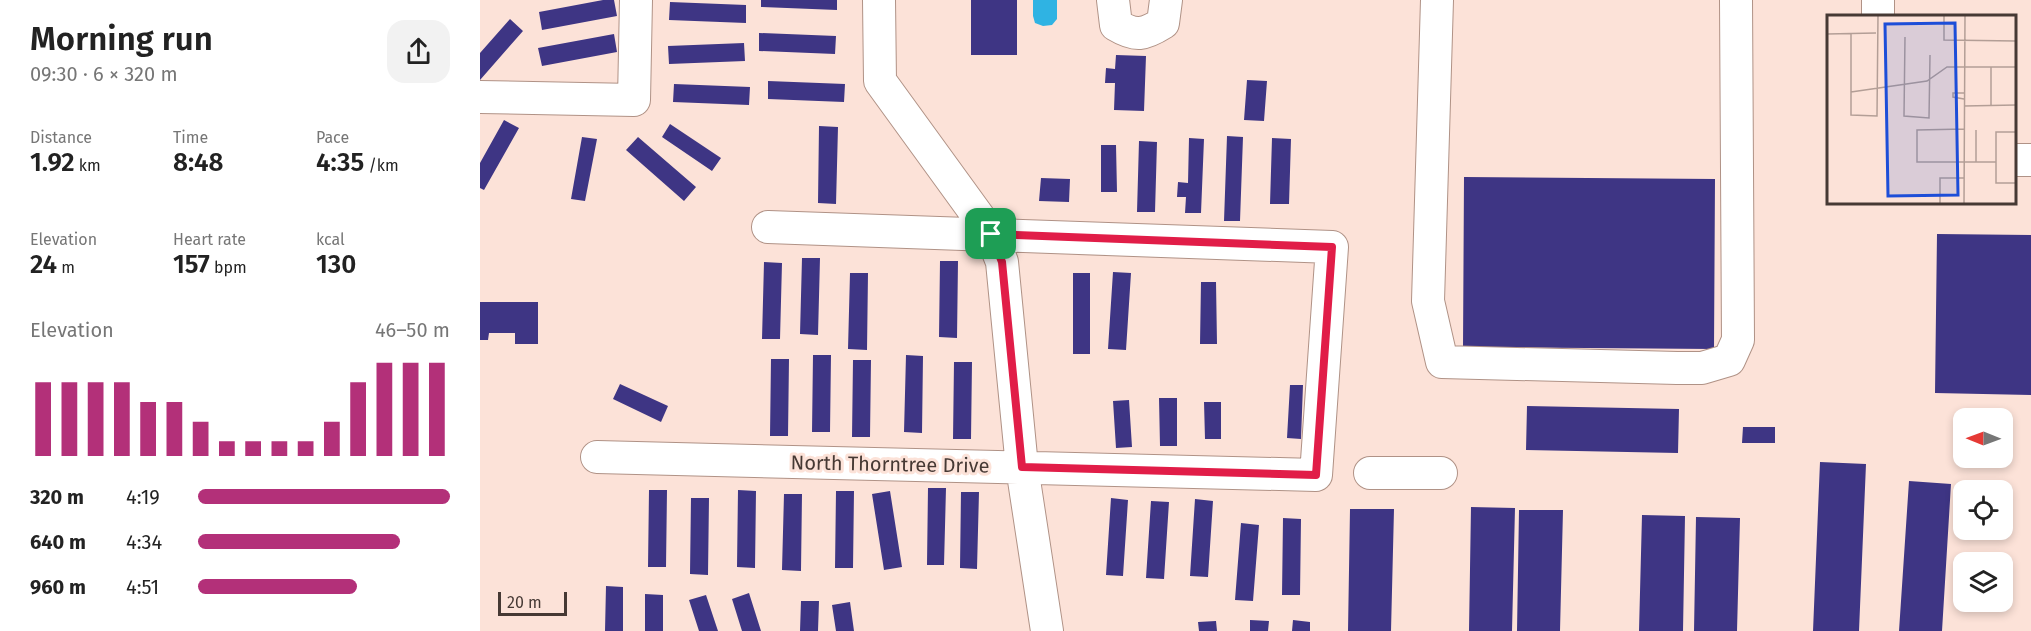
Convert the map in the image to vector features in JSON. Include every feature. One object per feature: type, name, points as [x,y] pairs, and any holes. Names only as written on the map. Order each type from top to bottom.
[{"type":"street","points":[[480,97],[634,100],[636,0]]},
{"type":"street","points":[[879,0],[880,81],[991,234],[1002,262],[1022,467],[1047,631]]},
{"type":"street","points":[[1113,0],[1116,25],[1128,32],[1146,33],[1163,23],[1166,0]]},
{"type":"street","points":[[1437,0],[1428,301],[1442,362],[1702,368],[1729,360],[1738,340],[1736,0]]},
{"type":"street","points":[[768,227],[991,234]]},
{"type":"street","name":"North Thorntree Drive","points":[[597,457],[1316,475],[1332,247],[991,234]]},
{"type":"street","points":[[1370,472],[1441,473]]},
{"type":"water","points":[[1033,0],[1057,0],[1057,19],[1052,25],[1043,26],[1035,23]]},
{"type":"building","points":[[614,0],[617,16],[542,30],[539,12]]},
{"type":"building","points":[[761,0],[837,0],[837,10],[761,7]]},
{"type":"building","points":[[971,0],[1017,0],[1017,55],[971,55]]},
{"type":"building","points":[[670,2],[746,5],[746,23],[669,20]]},
{"type":"building","points":[[510,19],[523,31],[480,80],[480,53]]},
{"type":"building","points":[[759,33],[836,36],[835,54],[759,51]]},
{"type":"building","points":[[614,34],[617,52],[542,66],[538,48]]},
{"type":"building","points":[[744,43],[745,61],[669,64],[668,46]]},
{"type":"building","points":[[1116,55],[1146,56],[1144,111],[1114,110],[1115,83],[1105,83],[1106,68],[1115,69]]},
{"type":"building","points":[[1247,80],[1267,81],[1264,121],[1244,120]]},
{"type":"building","points":[[768,81],[845,84],[844,102],[768,99]]},
{"type":"building","points":[[674,84],[750,87],[749,105],[673,102]]},
{"type":"building","points":[[504,120],[519,128],[484,190],[480,188],[480,163]]},
{"type":"building","points":[[670,124],[721,158],[712,171],[662,137]]},
{"type":"building","points":[[819,126],[838,127],[836,204],[818,203]]},
{"type":"building","points":[[1227,136],[1243,137],[1240,221],[1224,221]]},
{"type":"building","points":[[582,137],[597,139],[585,201],[571,199]]},
{"type":"building","points":[[638,137],[696,187],[684,201],[626,150]]},
{"type":"building","points":[[1189,138],[1204,139],[1201,213],[1185,213],[1186,197],[1177,197],[1178,182],[1188,183]]},
{"type":"building","points":[[1272,138],[1291,139],[1289,204],[1270,204]]},
{"type":"building","points":[[1139,141],[1157,142],[1155,212],[1137,212]]},
{"type":"building","points":[[1101,145],[1116,145],[1117,192],[1101,192]]},
{"type":"building","points":[[1464,177],[1715,179],[1714,349],[1463,347]]},
{"type":"building","points":[[1041,178],[1070,179],[1069,202],[1039,201]]},
{"type":"building","points":[[1937,234],[2031,235],[2031,395],[1935,393]]},
{"type":"building","points":[[802,258],[820,258],[818,335],[800,334]]},
{"type":"building","points":[[940,261],[958,261],[957,338],[939,337]]},
{"type":"building","points":[[764,262],[782,263],[780,339],[762,339]]},
{"type":"building","points":[[1113,272],[1131,273],[1126,350],[1108,349]]},
{"type":"building","points":[[850,273],[868,273],[867,350],[848,349]]},
{"type":"building","points":[[1073,273],[1090,273],[1090,354],[1073,354]]},
{"type":"building","points":[[1201,282],[1216,282],[1217,344],[1200,344]]},
{"type":"building","points":[[480,302],[538,302],[538,344],[515,344],[515,333],[489,333],[488,340],[480,340]]},
{"type":"building","points":[[813,355],[831,355],[830,432],[812,432]]},
{"type":"building","points":[[906,355],[923,356],[922,433],[904,432]]},
{"type":"building","points":[[771,359],[789,359],[788,436],[770,436]]},
{"type":"building","points":[[853,360],[871,360],[870,437],[852,437]]},
{"type":"building","points":[[954,362],[972,362],[971,439],[953,439]]},
{"type":"building","points":[[620,384],[668,406],[661,422],[613,399]]},
{"type":"building","points":[[1290,385],[1303,385],[1301,439],[1287,438]]},
{"type":"building","points":[[1159,398],[1177,398],[1177,446],[1160,446]]},
{"type":"building","points":[[1129,400],[1132,447],[1116,448],[1113,401]]},
{"type":"building","points":[[1204,402],[1221,402],[1221,439],[1205,439]]},
{"type":"building","points":[[1527,406],[1679,409],[1678,453],[1526,450]]},
{"type":"building","points":[[1743,427],[1775,427],[1775,443],[1742,443]]},
{"type":"building","points":[[1820,462],[1866,464],[1859,631],[1813,631]]},
{"type":"building","points":[[1909,481],[1951,484],[1942,631],[1899,631]]},
{"type":"building","points":[[928,488],[946,488],[944,565],[927,565]]},
{"type":"building","points":[[649,490],[667,490],[666,567],[648,567]]},
{"type":"building","points":[[738,490],[756,491],[755,568],[737,567]]},
{"type":"building","points":[[836,491],[854,491],[853,568],[835,568]]},
{"type":"building","points":[[890,491],[902,567],[884,570],[872,494]]},
{"type":"building","points":[[961,492],[979,492],[977,569],[960,568]]},
{"type":"building","points":[[784,494],[802,494],[801,571],[782,570]]},
{"type":"building","points":[[691,498],[709,498],[708,575],[690,574]]},
{"type":"building","points":[[1111,498],[1128,500],[1123,576],[1106,575]]},
{"type":"building","points":[[1195,499],[1213,501],[1208,577],[1190,576]]},
{"type":"building","points":[[1151,501],[1169,502],[1164,579],[1146,578]]},
{"type":"building","points":[[1471,507],[1515,508],[1512,631],[1469,631]]},
{"type":"building","points":[[1350,509],[1394,509],[1391,631],[1348,631]]},
{"type":"building","points":[[1519,510],[1563,510],[1560,631],[1517,631]]},
{"type":"building","points":[[1642,515],[1685,516],[1683,631],[1639,631]]},
{"type":"building","points":[[1696,517],[1740,518],[1737,631],[1694,631]]},
{"type":"building","points":[[1283,518],[1301,519],[1300,595],[1282,595]]},
{"type":"building","points":[[1241,523],[1259,525],[1253,601],[1235,600]]},
{"type":"building","points":[[606,586],[623,587],[623,631],[605,631]]},
{"type":"building","points":[[749,593],[761,631],[742,631],[732,599]]},
{"type":"building","points":[[645,594],[663,595],[663,631],[645,631]]},
{"type":"building","points":[[706,595],[718,631],[699,631],[689,600]]},
{"type":"building","points":[[801,601],[819,601],[818,631],[800,631]]},
{"type":"building","points":[[850,602],[854,631],[836,631],[832,605]]},
{"type":"building","points":[[1250,620],[1269,621],[1268,631],[1250,631]]},
{"type":"building","points":[[1293,620],[1310,622],[1310,631],[1292,631]]},
{"type":"building","points":[[1216,621],[1217,631],[1199,631],[1198,622]]},
{"type":"route","points":[[991,234],[1332,247],[1316,475],[1022,467],[1002,262],[991,234]]}]
